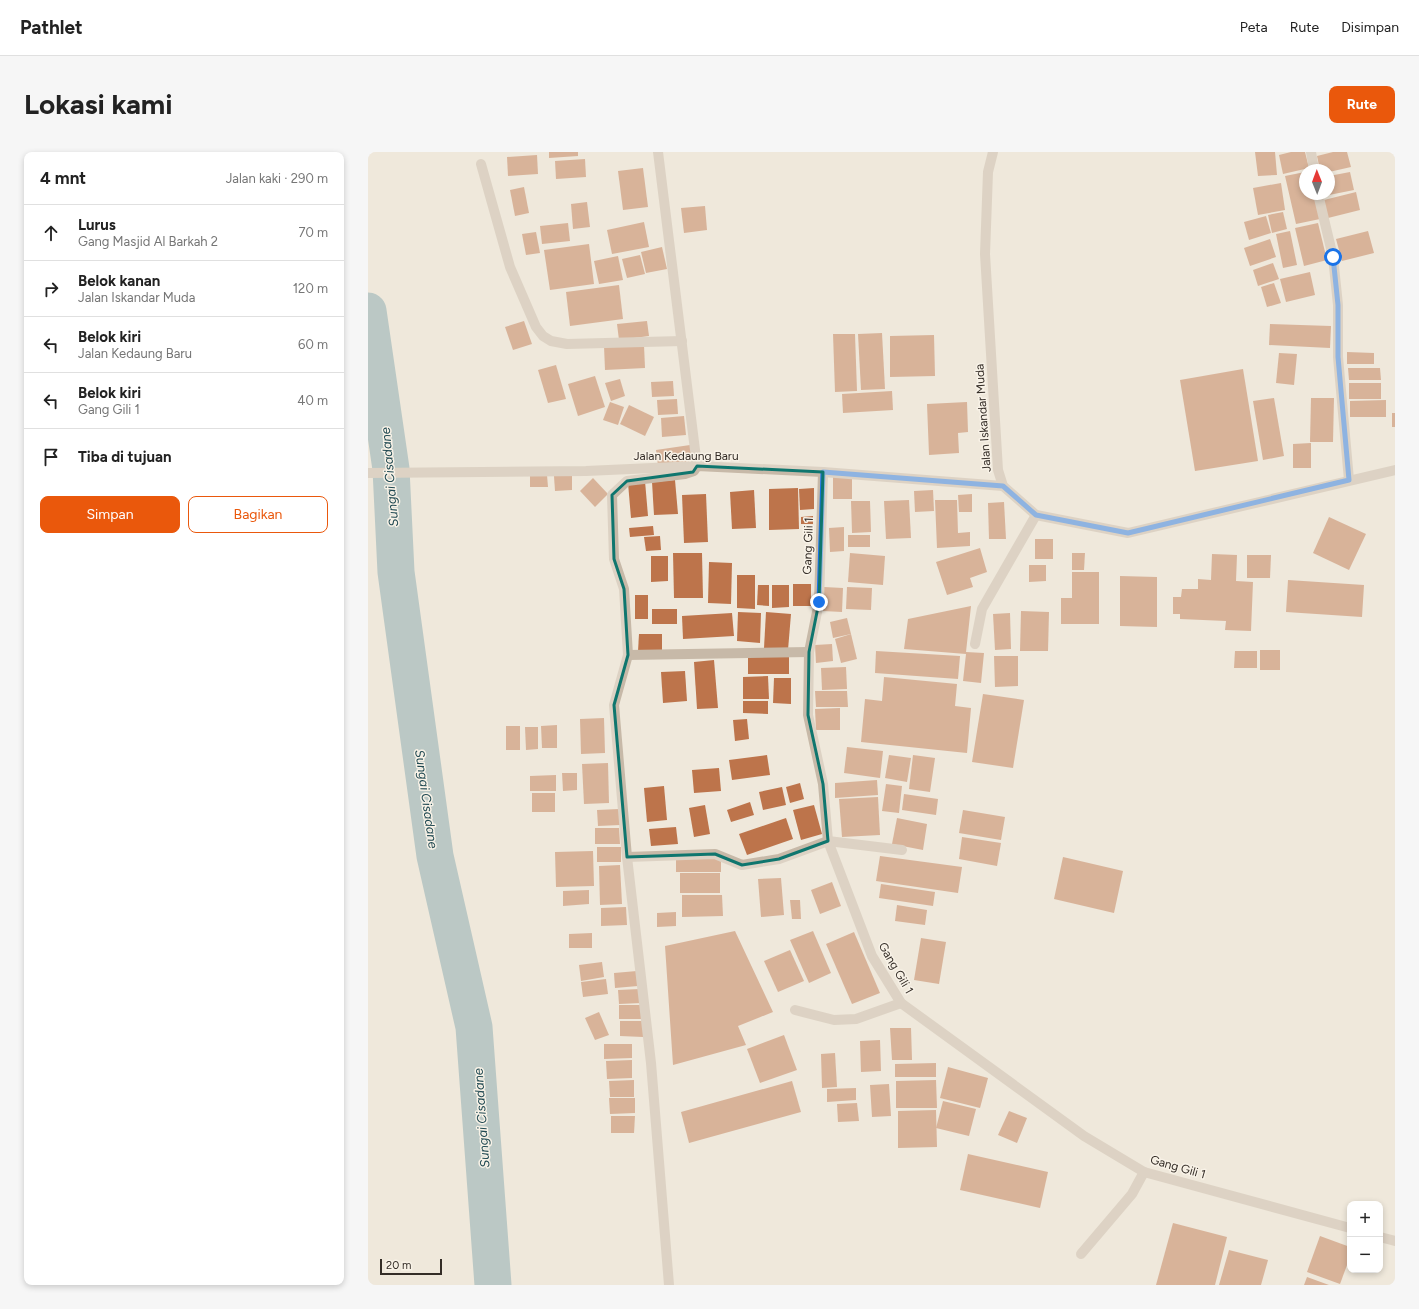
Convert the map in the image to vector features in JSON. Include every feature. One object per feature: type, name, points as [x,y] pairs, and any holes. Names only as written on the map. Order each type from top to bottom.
[{"type":"street","points":[[658,152],[697,466],[694,471],[685,474],[627,481],[612,495],[614,558],[624,589],[628,655],[614,705],[627,856],[651,1063],[669,1285]]},
{"type":"street","name":"Jalan Iskandar Muda","points":[[993,152],[988,172],[985,254],[998,470],[1003,486],[1036,515]]},
{"type":"street","points":[[1311,152],[1313,164]]},
{"type":"street","points":[[481,164],[510,267],[536,327],[543,336],[551,342],[567,344],[682,341]]},
{"type":"street","points":[[1319,200],[1333,257],[1338,305],[1338,357],[1349,480]]},
{"type":"street","name":"Jalan Kedaung Baru","points":[[368,473],[586,471],[697,466],[823,472],[1003,486]]},
{"type":"street","points":[[975,644],[982,609],[1036,515],[1128,533],[1395,470]]},
{"type":"street","name":"Gang Gili 1","points":[[823,472],[819,602],[809,652],[808,715],[823,784],[828,841],[872,956],[901,1003],[1084,1136],[1144,1172],[1347,1227]]},
{"type":"street","points":[[628,655],[809,652]]},
{"type":"street","points":[[627,856],[715,854],[742,865],[779,859],[828,841],[902,850]]},
{"type":"street","points":[[795,1010],[834,1020],[856,1019],[901,1003]]},
{"type":"street","points":[[1081,1254],[1132,1194],[1144,1172]]},
{"type":"street","points":[[1383,1238],[1395,1241]]},
{"type":"highlighted area","points":[[697,466],[823,472],[819,602],[809,652],[808,715],[823,784],[828,841],[779,859],[742,865],[715,854],[627,857],[614,705],[628,655],[624,589],[614,559],[612,495],[627,481],[693,472]]},
{"type":"building","points":[[549,152],[578,152],[578,156],[549,158]]},
{"type":"building","points":[[1255,152],[1275,152],[1277,175],[1258,176]]},
{"type":"building","points":[[1291,152],[1305,152],[1308,164],[1299,164],[1299,170],[1283,174],[1279,155]]},
{"type":"building","points":[[1333,152],[1347,152],[1351,167],[1335,171],[1335,164],[1319,164],[1317,156]]},
{"type":"building","points":[[537,155],[538,174],[508,176],[507,157]]},
{"type":"building","points":[[585,159],[586,177],[556,179],[555,161]]},
{"type":"building","points":[[643,168],[648,207],[623,210],[618,171]]},
{"type":"building","points":[[1350,172],[1354,190],[1335,194],[1335,175]]},
{"type":"building","points":[[1299,173],[1299,200],[1316,200],[1320,219],[1296,224],[1285,176]]},
{"type":"building","points":[[1281,183],[1285,210],[1258,215],[1253,188]]},
{"type":"building","points":[[524,187],[529,213],[515,216],[510,190]]},
{"type":"building","points":[[1356,192],[1360,210],[1328,218],[1324,200],[1335,200],[1335,197]]},
{"type":"building","points":[[587,202],[590,227],[573,229],[571,204]]},
{"type":"building","points":[[705,206],[707,230],[684,233],[681,208]]},
{"type":"building","points":[[1283,212],[1287,229],[1272,233],[1268,215]]},
{"type":"building","points":[[1266,216],[1271,233],[1249,240],[1244,222]]},
{"type":"building","points":[[644,222],[649,247],[612,254],[607,230]]},
{"type":"building","points":[[568,223],[570,241],[542,244],[540,226]]},
{"type":"building","points":[[1318,223],[1327,260],[1304,266],[1295,228]]},
{"type":"building","points":[[1290,231],[1297,265],[1283,268],[1276,234]]},
{"type":"building","points":[[1368,231],[1374,253],[1342,261],[1336,239]]},
{"type":"building","points":[[536,232],[540,253],[526,255],[522,234]]},
{"type":"building","points":[[1270,239],[1276,257],[1250,266],[1244,248]]},
{"type":"building","points":[[589,244],[594,284],[550,290],[544,250]]},
{"type":"building","points":[[662,247],[667,269],[646,273],[641,252]]},
{"type":"building","points":[[640,255],[645,274],[627,278],[622,259]]},
{"type":"building","points":[[618,256],[623,280],[599,284],[594,261]]},
{"type":"building","points":[[1273,263],[1279,279],[1258,286],[1253,270]]},
{"type":"building","points":[[1310,272],[1315,295],[1286,302],[1280,279]]},
{"type":"building","points":[[1274,283],[1281,303],[1267,307],[1261,287]]},
{"type":"building","points":[[619,285],[623,319],[570,326],[566,292]]},
{"type":"building","points":[[524,321],[532,344],[513,350],[505,327]]},
{"type":"building","points":[[647,321],[649,336],[619,340],[617,324]]},
{"type":"building","points":[[1270,324],[1331,326],[1330,348],[1269,345]]},
{"type":"building","points":[[882,333],[885,389],[861,390],[858,334]]},
{"type":"building","points":[[833,334],[855,334],[857,391],[835,392]]},
{"type":"building","points":[[934,335],[935,376],[890,377],[890,336]]},
{"type":"building","points":[[644,345],[645,368],[605,370],[604,346]]},
{"type":"building","points":[[1347,352],[1374,353],[1374,364],[1347,364]]},
{"type":"building","points":[[1279,353],[1297,354],[1294,385],[1276,383]]},
{"type":"building","points":[[556,365],[566,399],[548,403],[538,370]]},
{"type":"building","points":[[1348,368],[1380,368],[1381,380],[1349,380]]},
{"type":"building","points":[[1243,369],[1258,461],[1195,471],[1180,380]]},
{"type":"building","points":[[595,376],[605,407],[578,416],[568,384]]},
{"type":"building","points":[[620,379],[625,396],[611,401],[605,383]]},
{"type":"building","points":[[673,381],[674,396],[652,397],[651,382]]},
{"type":"building","points":[[1349,383],[1381,383],[1381,399],[1349,399]]},
{"type":"building","points":[[892,391],[893,410],[843,413],[842,394]]},
{"type":"building","points":[[1274,398],[1284,456],[1263,460],[1253,401]]},
{"type":"building","points":[[1311,398],[1334,398],[1333,442],[1310,442]]},
{"type":"building","points":[[677,399],[678,414],[658,415],[657,400]]},
{"type":"building","points":[[1386,400],[1386,417],[1350,417],[1350,401]]},
{"type":"building","points":[[610,402],[624,407],[618,425],[603,420]]},
{"type":"building","points":[[967,402],[968,432],[958,433],[959,453],[929,455],[927,404]]},
{"type":"building","points":[[629,405],[654,417],[645,436],[620,424]]},
{"type":"building","points":[[1392,413],[1395,413],[1395,427],[1392,427]]},
{"type":"building","points":[[684,416],[686,435],[662,437],[661,418]]},
{"type":"building","points":[[1311,443],[1311,468],[1293,468],[1293,444]]},
{"type":"building","points":[[690,445],[693,461],[658,466],[656,450]]},
{"type":"building","points":[[530,475],[547,475],[548,487],[530,487]]},
{"type":"building","points":[[572,475],[572,490],[555,491],[554,476]]},
{"type":"building","points":[[833,477],[852,477],[852,499],[833,499]]},
{"type":"building","points":[[593,478],[608,494],[595,507],[580,491]]},
{"type":"building","points":[[675,480],[678,514],[654,515],[652,482]]},
{"type":"building","points":[[645,481],[648,516],[631,518],[628,483]]},
{"type":"building","points":[[798,488],[799,529],[769,530],[769,489]]},
{"type":"building","points":[[814,488],[814,509],[800,510],[799,489]]},
{"type":"building","points":[[754,490],[756,528],[732,529],[730,492]]},
{"type":"building","points":[[933,490],[934,511],[915,512],[914,491]]},
{"type":"building","points":[[706,494],[708,542],[684,543],[682,495]]},
{"type":"building","points":[[972,494],[972,512],[959,512],[958,495]]},
{"type":"building","points":[[909,500],[911,538],[886,539],[884,501]]},
{"type":"building","points":[[935,500],[957,500],[958,533],[970,532],[970,546],[937,548]]},
{"type":"building","points":[[851,501],[870,501],[871,532],[852,533]]},
{"type":"building","points":[[1004,502],[1006,539],[989,539],[988,503]]},
{"type":"building","points":[[813,516],[813,524],[801,524],[801,517]]},
{"type":"building","points":[[1329,517],[1366,534],[1349,570],[1313,553]]},
{"type":"building","points":[[653,526],[654,535],[630,537],[629,528]]},
{"type":"building","points":[[844,527],[844,551],[830,552],[829,528]]},
{"type":"building","points":[[848,535],[870,535],[870,547],[848,547]]},
{"type":"building","points":[[660,536],[661,550],[646,551],[644,537]]},
{"type":"building","points":[[1035,539],[1053,539],[1053,559],[1035,559]]},
{"type":"building","points":[[980,548],[987,572],[970,578],[973,587],[947,595],[936,562]]},
{"type":"building","points":[[673,553],[702,553],[703,598],[674,598]]},
{"type":"building","points":[[850,553],[885,556],[883,585],[848,582]]},
{"type":"building","points":[[1072,553],[1085,553],[1084,570],[1072,570]]},
{"type":"building","points":[[1212,554],[1237,555],[1236,581],[1253,582],[1251,631],[1225,630],[1226,621],[1180,619],[1180,614],[1173,614],[1173,597],[1181,597],[1182,589],[1198,589],[1198,579],[1211,580]]},
{"type":"building","points":[[1247,555],[1271,555],[1270,578],[1247,578]]},
{"type":"building","points":[[651,556],[668,556],[668,581],[651,582]]},
{"type":"building","points":[[709,562],[732,563],[731,604],[708,603]]},
{"type":"building","points":[[1029,565],[1046,565],[1046,581],[1029,582]]},
{"type":"building","points":[[1072,572],[1099,572],[1099,624],[1061,624],[1061,598],[1072,598]]},
{"type":"building","points":[[737,575],[755,575],[755,609],[737,608]]},
{"type":"building","points":[[1120,576],[1157,577],[1157,627],[1120,626]]},
{"type":"building","points":[[1288,580],[1364,585],[1362,617],[1286,612]]},
{"type":"building","points":[[793,584],[811,584],[811,606],[793,606]]},
{"type":"building","points":[[758,585],[769,585],[769,606],[757,605]]},
{"type":"building","points":[[772,585],[789,585],[789,607],[772,608]]},
{"type":"building","points":[[824,587],[843,588],[842,612],[823,611]]},
{"type":"building","points":[[847,587],[872,588],[871,610],[846,609]]},
{"type":"building","points":[[635,595],[648,595],[648,619],[635,619]]},
{"type":"building","points":[[971,606],[966,652],[984,653],[981,683],[963,681],[966,654],[904,649],[908,619]]},
{"type":"building","points":[[652,609],[677,609],[677,624],[652,624]]},
{"type":"building","points":[[1021,611],[1049,612],[1048,651],[1020,651]]},
{"type":"building","points":[[738,612],[761,613],[760,643],[737,641]]},
{"type":"building","points":[[766,612],[791,614],[788,650],[764,648]]},
{"type":"building","points":[[732,613],[734,636],[683,639],[682,616]]},
{"type":"building","points":[[1010,613],[1011,649],[995,650],[993,614]]},
{"type":"building","points":[[847,618],[851,634],[833,638],[830,622]]},
{"type":"building","points":[[639,634],[662,634],[662,652],[638,651]]},
{"type":"building","points":[[851,634],[857,659],[841,663],[835,639]]},
{"type":"building","points":[[832,644],[833,661],[816,663],[815,645]]},
{"type":"building","points":[[1260,650],[1280,650],[1280,670],[1260,670]]},
{"type":"building","points":[[876,651],[960,656],[958,679],[875,673]]},
{"type":"building","points":[[1235,651],[1257,651],[1257,668],[1234,668]]},
{"type":"building","points":[[748,654],[789,654],[789,674],[748,674]]},
{"type":"building","points":[[994,656],[1018,656],[1018,686],[995,687]]},
{"type":"building","points":[[714,660],[718,708],[697,709],[694,662]]},
{"type":"building","points":[[846,667],[847,689],[822,690],[821,668]]},
{"type":"building","points":[[685,671],[687,701],[663,703],[661,672]]},
{"type":"building","points":[[768,676],[769,699],[743,699],[743,677]]},
{"type":"building","points":[[884,677],[957,684],[955,706],[971,708],[967,753],[861,742],[865,699],[882,701]]},
{"type":"building","points":[[774,678],[791,678],[791,704],[773,703]]},
{"type":"building","points":[[815,691],[847,691],[848,707],[816,707]]},
{"type":"building","points":[[983,694],[1024,700],[1013,768],[972,762]]},
{"type":"building","points":[[743,701],[768,701],[768,714],[743,713]]},
{"type":"building","points":[[840,708],[840,730],[816,730],[815,709]]},
{"type":"building","points":[[604,718],[605,753],[581,754],[580,719]]},
{"type":"building","points":[[747,719],[749,739],[735,741],[733,720]]},
{"type":"building","points":[[557,725],[557,748],[542,748],[541,726]]},
{"type":"building","points":[[506,726],[520,726],[520,750],[506,750]]},
{"type":"building","points":[[525,727],[538,727],[538,749],[526,750]]},
{"type":"building","points":[[847,747],[883,751],[880,778],[844,773]]},
{"type":"building","points":[[767,755],[770,775],[732,780],[729,760]]},
{"type":"building","points":[[889,755],[911,758],[907,782],[885,778]]},
{"type":"building","points":[[913,755],[935,758],[930,792],[909,789]]},
{"type":"building","points":[[608,763],[609,803],[584,804],[582,764]]},
{"type":"building","points":[[719,768],[721,791],[694,793],[692,770]]},
{"type":"building","points":[[562,773],[577,773],[577,790],[563,791]]},
{"type":"building","points":[[556,775],[556,791],[530,791],[530,776]]},
{"type":"building","points":[[877,780],[878,795],[835,798],[835,783]]},
{"type":"building","points":[[800,783],[804,799],[790,803],[786,787]]},
{"type":"building","points":[[886,784],[902,786],[899,813],[882,811]]},
{"type":"building","points":[[664,786],[667,820],[647,822],[644,788]]},
{"type":"building","points":[[782,787],[786,805],[763,810],[759,792]]},
{"type":"building","points":[[532,793],[555,793],[555,812],[532,812]]},
{"type":"building","points":[[904,794],[938,799],[936,815],[902,810]]},
{"type":"building","points":[[878,797],[880,835],[842,837],[839,799]]},
{"type":"building","points":[[750,802],[754,815],[731,822],[727,810]]},
{"type":"building","points":[[705,805],[710,834],[694,837],[689,808]]},
{"type":"building","points":[[814,805],[822,834],[801,840],[793,810]]},
{"type":"building","points":[[619,809],[620,825],[598,826],[597,810]]},
{"type":"building","points":[[963,810],[1005,817],[1001,840],[959,833]]},
{"type":"building","points":[[786,818],[793,839],[747,855],[739,834]]},
{"type":"building","points":[[897,818],[927,824],[923,850],[892,844]]},
{"type":"building","points":[[676,827],[678,844],[651,846],[649,829]]},
{"type":"building","points":[[595,828],[619,828],[620,844],[595,844]]},
{"type":"building","points":[[962,837],[1001,843],[997,866],[959,859]]},
{"type":"building","points":[[597,847],[621,847],[621,862],[597,862]]},
{"type":"building","points":[[593,851],[594,886],[556,887],[555,852]]},
{"type":"building","points":[[880,856],[962,867],[958,893],[876,881]]},
{"type":"building","points":[[1063,857],[1123,871],[1114,913],[1054,899]]},
{"type":"building","points":[[676,858],[721,858],[721,872],[676,872]]},
{"type":"building","points":[[620,865],[622,904],[600,905],[599,866]]},
{"type":"building","points":[[680,873],[720,873],[720,893],[680,893]]},
{"type":"building","points":[[781,878],[784,915],[761,917],[758,879]]},
{"type":"building","points":[[832,882],[841,906],[820,914],[811,890]]},
{"type":"building","points":[[881,884],[935,892],[933,906],[879,898]]},
{"type":"building","points":[[589,890],[589,904],[563,906],[563,891]]},
{"type":"building","points":[[682,895],[722,895],[723,916],[682,917]]},
{"type":"building","points":[[790,900],[800,900],[801,919],[792,919]]},
{"type":"building","points":[[897,905],[927,910],[925,925],[895,921]]},
{"type":"building","points":[[626,907],[627,925],[601,926],[601,908]]},
{"type":"building","points":[[676,912],[676,926],[657,927],[657,913]]},
{"type":"building","points":[[735,931],[773,1012],[738,1026],[746,1045],[673,1065],[665,946]]},
{"type":"building","points":[[813,931],[831,973],[809,983],[790,940]]},
{"type":"building","points":[[854,932],[880,993],[852,1004],[826,944]]},
{"type":"building","points":[[592,933],[592,948],[569,948],[569,934]]},
{"type":"building","points":[[921,938],[946,942],[939,984],[914,980]]},
{"type":"building","points":[[790,950],[804,981],[778,992],[764,961]]},
{"type":"building","points":[[602,962],[604,977],[581,981],[579,965]]},
{"type":"building","points":[[637,971],[638,986],[615,988],[614,973]]},
{"type":"building","points":[[606,979],[608,994],[583,997],[581,982]]},
{"type":"building","points":[[640,989],[641,1003],[619,1004],[618,990]]},
{"type":"building","points":[[619,1005],[641,1005],[641,1019],[619,1019]]},
{"type":"building","points":[[599,1012],[609,1035],[595,1040],[585,1018]]},
{"type":"building","points":[[620,1021],[643,1021],[643,1037],[620,1036]]},
{"type":"building","points":[[890,1028],[911,1028],[912,1060],[892,1060]]},
{"type":"building","points":[[784,1035],[797,1070],[760,1083],[747,1049]]},
{"type":"building","points":[[880,1040],[881,1071],[861,1072],[860,1041]]},
{"type":"building","points":[[604,1044],[632,1044],[632,1058],[604,1059]]},
{"type":"building","points":[[835,1053],[837,1087],[822,1088],[821,1054]]},
{"type":"building","points":[[632,1060],[632,1078],[607,1079],[606,1061]]},
{"type":"building","points":[[936,1063],[936,1077],[895,1077],[895,1064]]},
{"type":"building","points":[[948,1067],[988,1078],[980,1108],[940,1098]]},
{"type":"building","points":[[634,1080],[634,1097],[610,1097],[609,1081]]},
{"type":"building","points":[[936,1080],[937,1108],[896,1108],[896,1081]]},
{"type":"building","points":[[792,1081],[801,1112],[689,1143],[681,1112]]},
{"type":"building","points":[[889,1084],[891,1116],[872,1117],[870,1085]]},
{"type":"building","points":[[856,1088],[856,1100],[827,1102],[827,1089]]},
{"type":"building","points":[[609,1098],[635,1098],[635,1113],[610,1114]]},
{"type":"building","points":[[943,1101],[976,1109],[969,1136],[936,1128]]},
{"type":"building","points":[[857,1103],[859,1121],[838,1122],[837,1104]]},
{"type":"building","points":[[936,1110],[937,1147],[898,1148],[898,1111]]},
{"type":"building","points":[[1009,1111],[1027,1118],[1017,1143],[998,1135]]},
{"type":"building","points":[[611,1116],[635,1116],[634,1133],[611,1133]]},
{"type":"building","points":[[968,1154],[1048,1172],[1040,1208],[960,1190]]},
{"type":"building","points":[[1173,1223],[1227,1237],[1215,1285],[1156,1285]]},
{"type":"building","points":[[1320,1236],[1347,1246],[1347,1265],[1340,1284],[1307,1272]]},
{"type":"building","points":[[1229,1250],[1268,1260],[1261,1285],[1219,1285]]},
{"type":"building","points":[[1307,1277],[1329,1285],[1304,1285]]},
{"type":"waterway","name":"Sungai Cisadane","points":[[368,311],[391,469],[396,572],[435,856],[474,1027],[493,1285]]},
{"type":"route","points":[[819,602],[823,472],[1003,486],[1036,515],[1128,533],[1349,480],[1338,357],[1338,305],[1333,257]]}]
